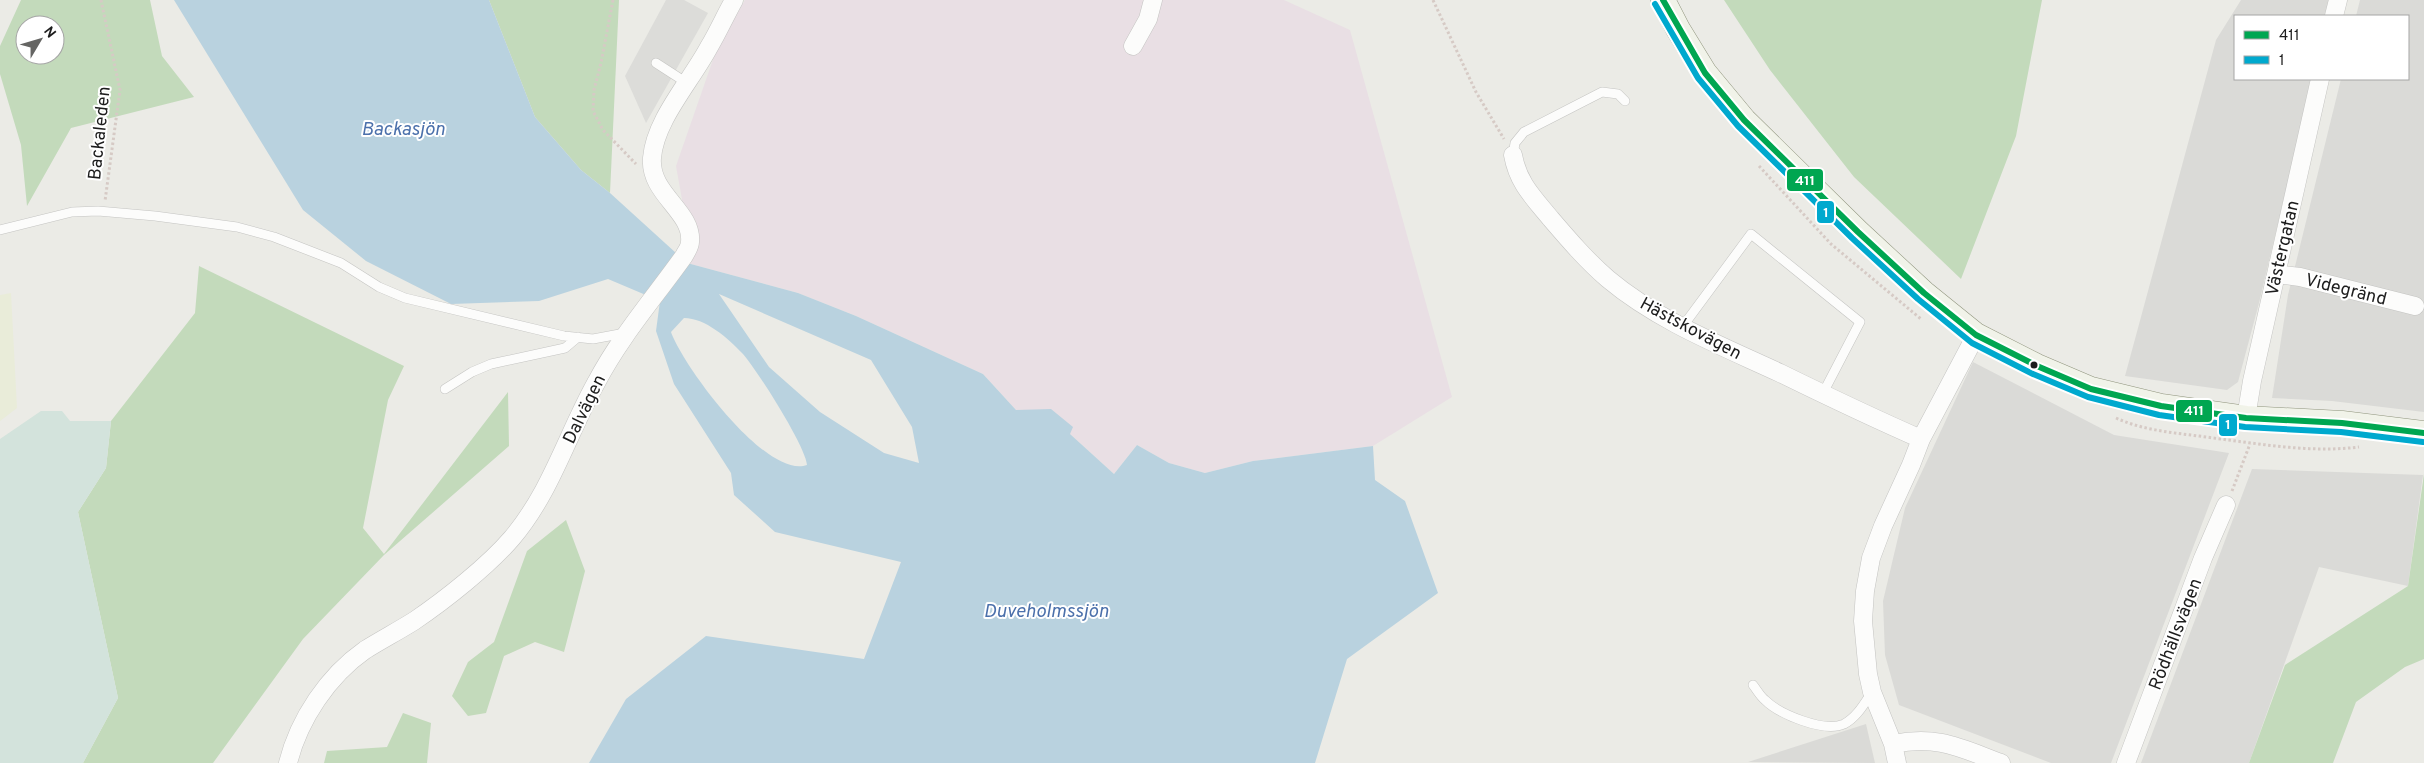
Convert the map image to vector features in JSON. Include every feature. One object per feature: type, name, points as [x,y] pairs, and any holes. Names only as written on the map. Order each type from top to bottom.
[{"type":"street","points":[[652,168],[658,133],[709,48],[734,0]]},
{"type":"street","points":[[1134,46],[1148,19],[1153,0]]},
{"type":"street","points":[[1663,0],[1705,73],[1744,120],[1858,232],[1924,293],[1976,335],[2037,366],[2092,389],[2161,406],[2246,418],[2342,423],[2424,433]]},
{"type":"street","points":[[2334,15],[2338,0]]},
{"type":"street","name":"Västergatan","points":[[2246,418],[2252,381],[2320,80]]},
{"type":"street","name":"Hästskovägen","points":[[1513,155],[1516,173],[1526,188],[1587,260],[1641,303],[1683,326],[1822,394],[1921,439]]},
{"type":"street","name":"Dalvägen","points":[[288,763],[298,735],[312,706],[346,665],[365,650],[415,620],[459,586],[504,545],[525,520],[546,490],[594,385],[626,332],[684,256],[690,243],[688,230],[683,218],[655,182],[652,168]]},
{"type":"street","name":"Videgränd","points":[[2276,274],[2300,277],[2415,306]]},
{"type":"street","points":[[1896,763],[1893,744],[1872,692],[1863,621],[1865,590],[1871,558],[1921,439],[1976,335]]},
{"type":"street","name":"Rödhällsvägen","points":[[2126,763],[2203,558],[2226,505]]},
{"type":"street","points":[[1893,744],[1915,740],[1936,741],[2002,763]]},
{"type":"lane","points":[[656,63],[687,83]]},
{"type":"lane","points":[[1513,155],[1515,143],[1524,132],[1602,92],[1618,94],[1625,101]]},
{"type":"lane","points":[[0,230],[72,212],[103,211],[237,227],[274,237],[341,262],[379,287],[405,298],[481,318],[594,340],[626,332]]},
{"type":"lane","points":[[1683,326],[1750,234],[1860,322],[1822,394]]},
{"type":"lane","points":[[445,389],[472,372],[491,364],[565,348],[578,337]]},
{"type":"lane","points":[[1753,684],[1765,700],[1778,710],[1804,721],[1825,727],[1843,725],[1859,712],[1872,692]]},
{"type":"path","name":"Backaleden","points":[[101,0],[120,90],[103,211]]},
{"type":"path","points":[[613,0],[594,90],[594,111],[603,130],[634,164],[652,168]]},
{"type":"path","points":[[1433,0],[1476,92],[1513,155]]},
{"type":"path","points":[[1757,164],[1831,244],[1922,320]]},
{"type":"path","points":[[2114,417],[2131,424],[2164,432],[2250,444],[2322,449],[2369,448]]},
{"type":"path","points":[[2226,505],[2237,482],[2250,444]]},
{"type":"shaded area","points":[[666,0],[684,0],[708,13],[646,123],[625,76]]},
{"type":"shaded area","points":[[745,0],[1284,0],[1350,30],[1452,397],[1373,446],[1253,461],[1205,473],[1169,463],[1137,445],[1114,474],[1070,434],[1016,410],[983,374],[856,316],[798,293],[687,263],[692,255],[676,166],[716,51]]},
{"type":"shaded area","points":[[2241,0],[2330,0],[2327,15],[2234,15],[2234,80],[2312,80],[2259,303],[2238,382],[2227,390],[2125,376],[2216,40]]},
{"type":"shaded area","points":[[2360,0],[2424,0],[2424,412],[2332,401],[2272,398],[2288,295],[2341,80],[2409,80],[2409,15],[2356,15]]},
{"type":"shaded area","points":[[1973,362],[2114,435],[2229,453],[2111,763],[2051,763],[1899,705],[1885,655],[1883,601],[1905,508]]},
{"type":"shaded area","points":[[41,411],[62,411],[70,421],[111,421],[106,468],[78,512],[118,698],[83,763],[0,763],[0,439]]},
{"type":"shaded area","points":[[2252,469],[2423,475],[2408,586],[2319,567],[2249,763],[2141,763]]},
{"type":"shaded area","points":[[1866,724],[1875,763],[1748,762]]},
{"type":"green space","points":[[21,0],[150,0],[162,56],[194,97],[71,128],[27,206],[21,145],[0,74],[0,46]]},
{"type":"green space","points":[[489,0],[619,0],[610,193],[581,170],[535,117]]},
{"type":"green space","points":[[1724,0],[2042,0],[2016,136],[1961,279],[1854,177],[1770,70]]},
{"type":"green space","points":[[199,266],[404,366],[388,400],[363,528],[384,554],[508,392],[509,446],[384,555],[303,639],[213,763],[83,763],[118,698],[78,512],[106,468],[111,421],[195,313]]},
{"type":"green space","points":[[11,293],[17,408],[0,421],[0,295]]},
{"type":"green space","points":[[2424,474],[2424,659],[2405,667],[2356,702],[2333,763],[2249,763],[2285,665],[2408,586]]},
{"type":"green space","points":[[566,520],[585,571],[564,652],[535,642],[504,656],[486,713],[468,716],[452,696],[468,662],[494,642],[527,551]]},
{"type":"green space","points":[[403,713],[431,723],[427,763],[324,763],[327,751],[387,747]]},
{"type":"water","name":"Duveholmssjön","points":[[174,0],[489,0],[535,117],[581,170],[610,193],[687,263],[798,293],[856,316],[983,374],[1016,410],[1051,409],[1073,427],[1070,434],[1114,474],[1137,445],[1169,463],[1205,473],[1253,461],[1373,446],[1375,480],[1405,501],[1438,593],[1347,659],[1315,763],[589,763],[626,699],[706,636],[864,659],[901,562],[775,532],[734,495],[731,473],[674,384],[656,331],[660,301],[608,279],[539,301],[451,304],[366,261],[303,210]],"holes":[[[719,294],[871,360],[912,427],[919,463],[884,453],[820,412],[769,367]],[[684,318],[700,321],[716,330],[730,341],[749,361],[790,426],[807,465],[790,465],[771,455],[729,417],[692,369],[671,332]]]},
{"type":"transit line","name":"411","points":[[1663,0],[1705,73],[1744,120],[1858,232],[1924,293],[1976,335],[2037,366],[2091,389],[2161,406],[2246,418],[2342,423],[2424,433]]},
{"type":"transit line","name":"1","points":[[1655,4],[1698,78],[1738,126],[1852,238],[1918,299],[1972,343],[2033,374],[2088,397],[2159,415],[2245,427],[2341,432],[2423,442]]},
{"type":"water label","name":"Backasjön","points":[[403,128]]}]
